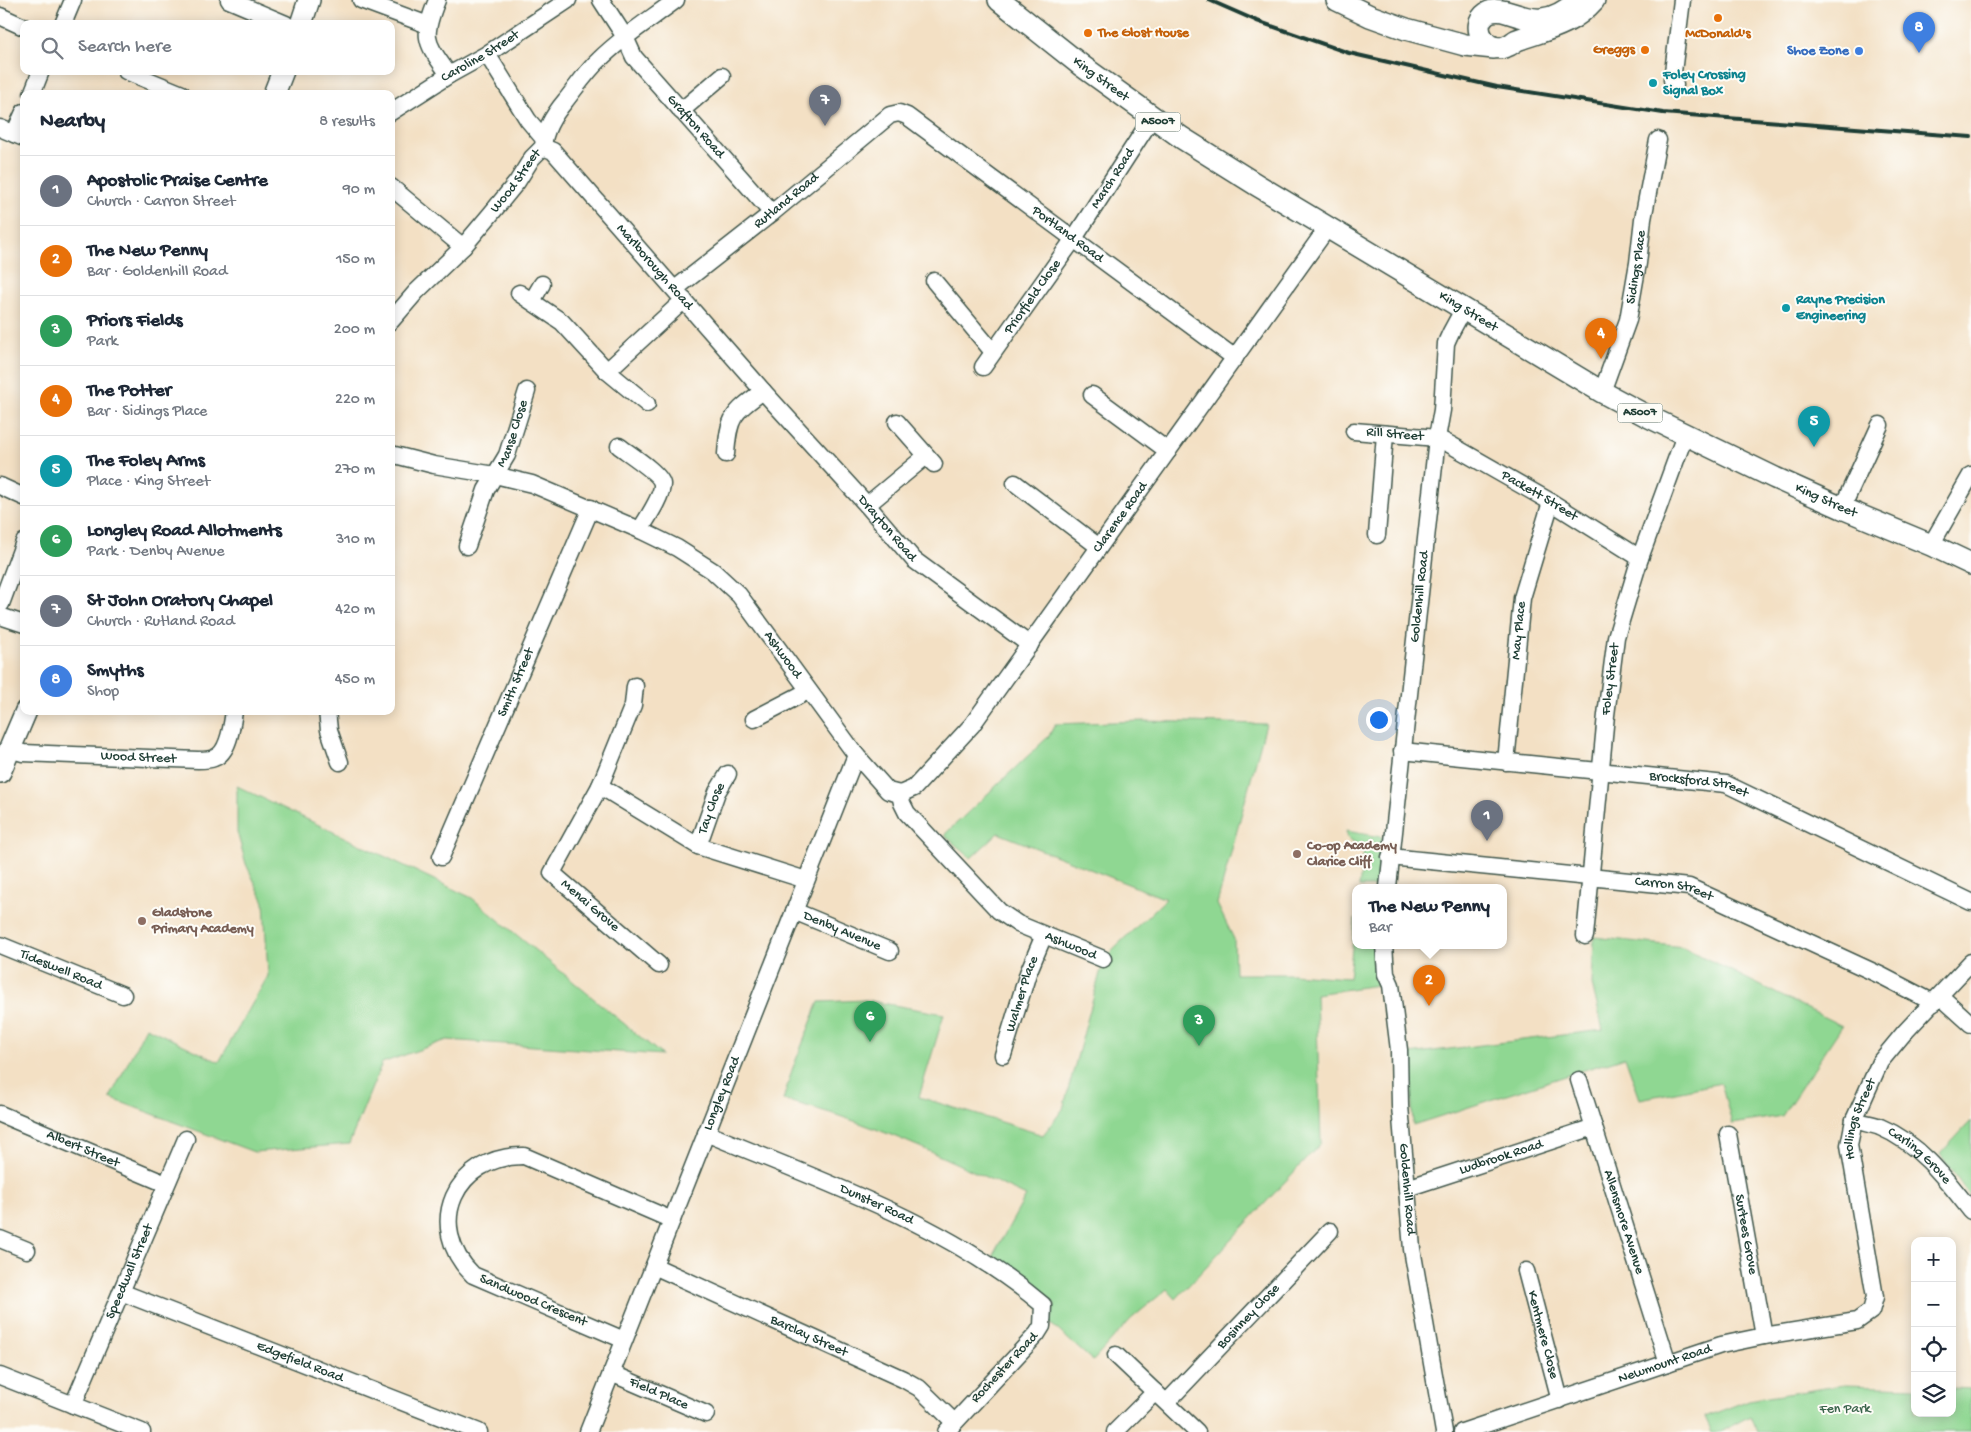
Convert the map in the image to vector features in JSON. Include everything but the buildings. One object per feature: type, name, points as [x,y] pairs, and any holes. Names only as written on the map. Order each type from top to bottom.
[{"type":"main road","points":[[302,20],[309,0]]},
{"type":"main road","name":"King Street","points":[[999,0],[1082,66],[1152,118],[1257,185],[1602,392],[1684,435],[1842,508],[1931,545],[1971,564]]},
{"type":"main road","points":[[1337,0],[1370,16],[1406,29],[1465,45],[1494,48],[1506,47],[1515,41],[1564,24],[1579,15],[1594,0]]},
{"type":"main road","points":[[1494,48],[1488,45],[1482,38],[1480,31],[1481,21],[1484,16],[1494,9],[1504,9],[1529,18],[1548,18],[1569,9],[1578,0]]},
{"type":"main road","points":[[1511,12],[1519,25],[1515,41]]},
{"type":"main road","points":[[1443,38],[1468,29],[1481,21]]},
{"type":"main road","points":[[275,90],[281,75]]},
{"type":"main road","points":[[0,772],[24,715]]},
{"type":"street","points":[[64,20],[73,0]]},
{"type":"street","points":[[229,0],[276,20]]},
{"type":"street","points":[[361,0],[428,24]]},
{"type":"street","points":[[438,0],[428,24],[428,40],[430,47],[448,75]]},
{"type":"street","name":"Caroline Street","points":[[395,109],[448,75],[487,54],[568,0]]},
{"type":"street","name":"Grafton Road","points":[[601,0],[625,37],[634,56],[680,111],[772,213]]},
{"type":"street","name":"Wood Street","points":[[395,317],[416,292],[462,247],[517,182],[544,143],[557,110],[600,58],[625,37],[676,0]]},
{"type":"street","points":[[1675,85],[1672,80],[1682,0]]},
{"type":"street","points":[[0,16],[20,24]]},
{"type":"street","name":"Marlborough Road","points":[[487,54],[544,143],[680,295],[762,391]]},
{"type":"street","points":[[34,90],[39,75]]},
{"type":"street","points":[[136,75],[172,90]]},
{"type":"street","points":[[680,111],[722,76]]},
{"type":"street","name":"Rutland Road","points":[[608,371],[680,295],[772,213],[890,115],[899,113]]},
{"type":"street","name":"Portland Road","points":[[899,113],[907,116],[1072,240],[1235,358]]},
{"type":"street","name":"March Road","points":[[1072,240],[1152,118]]},
{"type":"street","points":[[13,133],[20,120]]},
{"type":"street","name":"Sidings Place","points":[[1602,392],[1628,320],[1638,263],[1643,219],[1658,140]]},
{"type":"street","points":[[395,190],[462,247]]},
{"type":"street","name":"Clarence Road","points":[[900,794],[914,788],[972,724],[1328,227]]},
{"type":"street","name":"Priorfield Close","points":[[983,367],[1072,240]]},
{"type":"street","points":[[934,281],[993,352]]},
{"type":"street","points":[[542,284],[526,297],[562,322],[608,371],[647,404]]},
{"type":"street","name":"Goldenhill Road","points":[[1388,884],[1437,438],[1442,410],[1446,343],[1464,308]]},
{"type":"street","name":"Manse Close","points":[[466,546],[486,490],[507,455],[527,391]]},
{"type":"street","points":[[726,454],[728,429],[737,410],[762,391]]},
{"type":"street","name":"Drayton Road","points":[[762,391],[867,505],[914,560],[1030,645]]},
{"type":"street","points":[[1092,395],[1168,451]]},
{"type":"street","points":[[867,505],[930,460],[897,422]]},
{"type":"street","points":[[1842,508],[1880,425]]},
{"type":"street","name":"Rill Street","points":[[1354,431],[1437,438]]},
{"type":"street","points":[[1377,535],[1385,434]]},
{"type":"street","name":"Foley Street","points":[[1585,936],[1616,637],[1640,558],[1684,435]]},
{"type":"street","name":"Packett Street","points":[[1437,438],[1551,502],[1640,558]]},
{"type":"street","points":[[619,446],[658,476],[662,483],[661,492],[640,530]]},
{"type":"street","name":"Ashwood","points":[[395,455],[434,465],[495,475],[532,484],[640,530],[677,548],[713,571],[738,595],[856,754],[888,791],[900,794],[907,813],[999,911],[1018,924],[1103,959]]},
{"type":"street","points":[[1931,545],[1971,475]]},
{"type":"street","points":[[1015,483],[1100,547]]},
{"type":"street","points":[[0,486],[20,495]]},
{"type":"street","name":"May Place","points":[[1506,762],[1522,598],[1551,502]]},
{"type":"street","name":"Smith Street","points":[[441,857],[591,508]]},
{"type":"street","points":[[20,554],[1,610],[20,622]]},
{"type":"street","name":"Menai Grove","points":[[635,686],[633,705],[600,786],[552,873],[659,965]]},
{"type":"street","points":[[754,719],[808,691]]},
{"type":"street","name":"Wood Street","points":[[9,749],[23,753],[198,760],[214,758],[220,755],[230,736],[233,715]]},
{"type":"street","points":[[327,715],[329,730],[340,762]]},
{"type":"street","name":"Brocksford Street","points":[[1402,751],[1726,784],[1971,902]]},
{"type":"street","name":"Longley Road","points":[[588,1432],[856,754]]},
{"type":"street","name":"Tay Close","points":[[698,846],[717,792],[728,774]]},
{"type":"street","points":[[600,786],[698,846],[806,880]]},
{"type":"street","name":"Carron Street","points":[[1390,857],[1590,876],[1689,888],[1937,1000],[1971,1024]]},
{"type":"street","name":"Denby Avenue","points":[[794,912],[890,951]]},
{"type":"street","name":"Walmer Place","points":[[1003,1055],[1028,974],[1044,934]]},
{"type":"street","name":"Tideswell Road","points":[[0,945],[123,995]]},
{"type":"street","name":"Goldenhill Road","points":[[1384,949],[1386,974],[1390,985],[1399,1050],[1400,1106],[1412,1249],[1444,1432]]},
{"type":"street","name":"Hollings Street","points":[[1871,1311],[1875,1297],[1849,1145],[1854,1120],[1880,1062],[1971,962]]},
{"type":"street","name":"Allensmore Avenue","points":[[1579,1080],[1668,1363]]},
{"type":"street","name":"Albert Street","points":[[0,1114],[166,1184]]},
{"type":"street","name":"Carling Grove","points":[[1854,1120],[1880,1127],[1906,1141],[1941,1173],[1971,1211]]},
{"type":"street","name":"Ludbrook Road","points":[[1407,1188],[1594,1127]]},
{"type":"street","name":"Dunster Road","points":[[706,1133],[890,1211],[957,1245],[1036,1299]]},
{"type":"street","name":"Surtees Grove","points":[[1728,1134],[1764,1336]]},
{"type":"street","name":"Speedwall Street","points":[[73,1405],[186,1139]]},
{"type":"street","name":"Sandwood Crescent","points":[[624,1340],[473,1275],[458,1258],[450,1236],[449,1214],[454,1197],[463,1182],[480,1166],[501,1158],[524,1156],[672,1220]]},
{"type":"street","name":"Bosinney Close","points":[[1115,1432],[1161,1397],[1330,1231]]},
{"type":"street","points":[[0,1239],[27,1250]]},
{"type":"street","name":"Barclay Street","points":[[654,1266],[903,1379],[918,1388],[950,1427]]},
{"type":"street","name":"Kentmere Close","points":[[1526,1271],[1560,1400]]},
{"type":"street","name":"Edgefield Road","points":[[121,1292],[476,1431]]},
{"type":"street","name":"Rochester Road","points":[[950,1427],[1037,1334],[1042,1326],[1043,1305],[1036,1299]]},
{"type":"street","name":"Newmount Road","points":[[1462,1432],[1722,1345],[1764,1336],[1857,1321],[1871,1311]]},
{"type":"street","points":[[1116,1355],[1197,1432]]},
{"type":"street","name":"Field Place","points":[[611,1373],[706,1414]]},
{"type":"street","points":[[0,1376],[142,1432]]},
{"type":"green space","points":[[1143,721],[1266,724],[1217,904],[1234,939],[1235,974],[1292,974],[1349,978],[1352,948],[1377,949],[1377,985],[1316,994],[1321,1143],[1176,1299],[1167,1289],[1131,1319],[1093,1361],[1050,1323],[1055,1304],[993,1255],[1026,1196],[877,1129],[815,1108],[783,1100],[792,1070],[819,1002],[865,1000],[944,1014],[919,1097],[1043,1135],[1063,1109],[1100,973],[1113,949],[1166,899],[998,833],[971,858],[944,835],[1049,736],[1055,724]]},
{"type":"green space","points":[[237,786],[472,898],[662,1055],[447,1040],[382,1063],[349,1144],[254,1152],[110,1098],[146,1027],[219,1062],[268,976],[264,902],[246,864],[237,832]]},
{"type":"green space","points":[[1346,831],[1382,837],[1380,884],[1359,884],[1364,849],[1348,838]]},
{"type":"green space","points":[[1594,937],[1683,947],[1842,1026],[1782,1116],[1732,1124],[1721,1083],[1640,1099],[1625,1057],[1413,1125],[1409,1054],[1603,1030],[1592,984]]},
{"type":"green space","points":[[1971,1121],[1971,1198],[1940,1154]]},
{"type":"green space","name":"Fen Park","points":[[1844,1385],[1911,1387],[1911,1417],[1956,1417],[1956,1388],[1971,1389],[1971,1432],[1757,1432],[1750,1416],[1720,1432],[1712,1432],[1705,1417],[1749,1400]]},
{"type":"railway","points":[[1209,0],[1257,21],[1349,53],[1497,87],[1663,113],[1971,137]]},
{"type":"place","name":"McDonald's","points":[[1718,18]]},
{"type":"place","name":"The Glost House","points":[[1088,33]]},
{"type":"place","name":"Greggs","points":[[1645,50]]},
{"type":"place","name":"Shoe Zone","points":[[1859,51]]},
{"type":"place","name":"Smyths","points":[[1919,53]]},
{"type":"place","name":"Foley Crossing Signal Box","points":[[1653,83]]},
{"type":"place","name":"St John Oratory Chapel","points":[[825,126]]},
{"type":"place","name":"Rayne Precision Engineering","points":[[1786,308]]},
{"type":"place","name":"The Potter","points":[[1601,359]]},
{"type":"place","name":"The Foley Arms","points":[[1814,447]]},
{"type":"place","name":"Apostolic Praise Centre","points":[[1487,841]]},
{"type":"place","name":"Co-op Academy Clarice Cliff","points":[[1297,854]]},
{"type":"place","name":"Gladstone Primary Academy","points":[[142,921]]},
{"type":"place","name":"The New Penny","points":[[1429,1006]]},
{"type":"place","name":"Longley Road Allotments","points":[[870,1042]]},
{"type":"place","name":"Priors Fields","points":[[1199,1046]]}]
